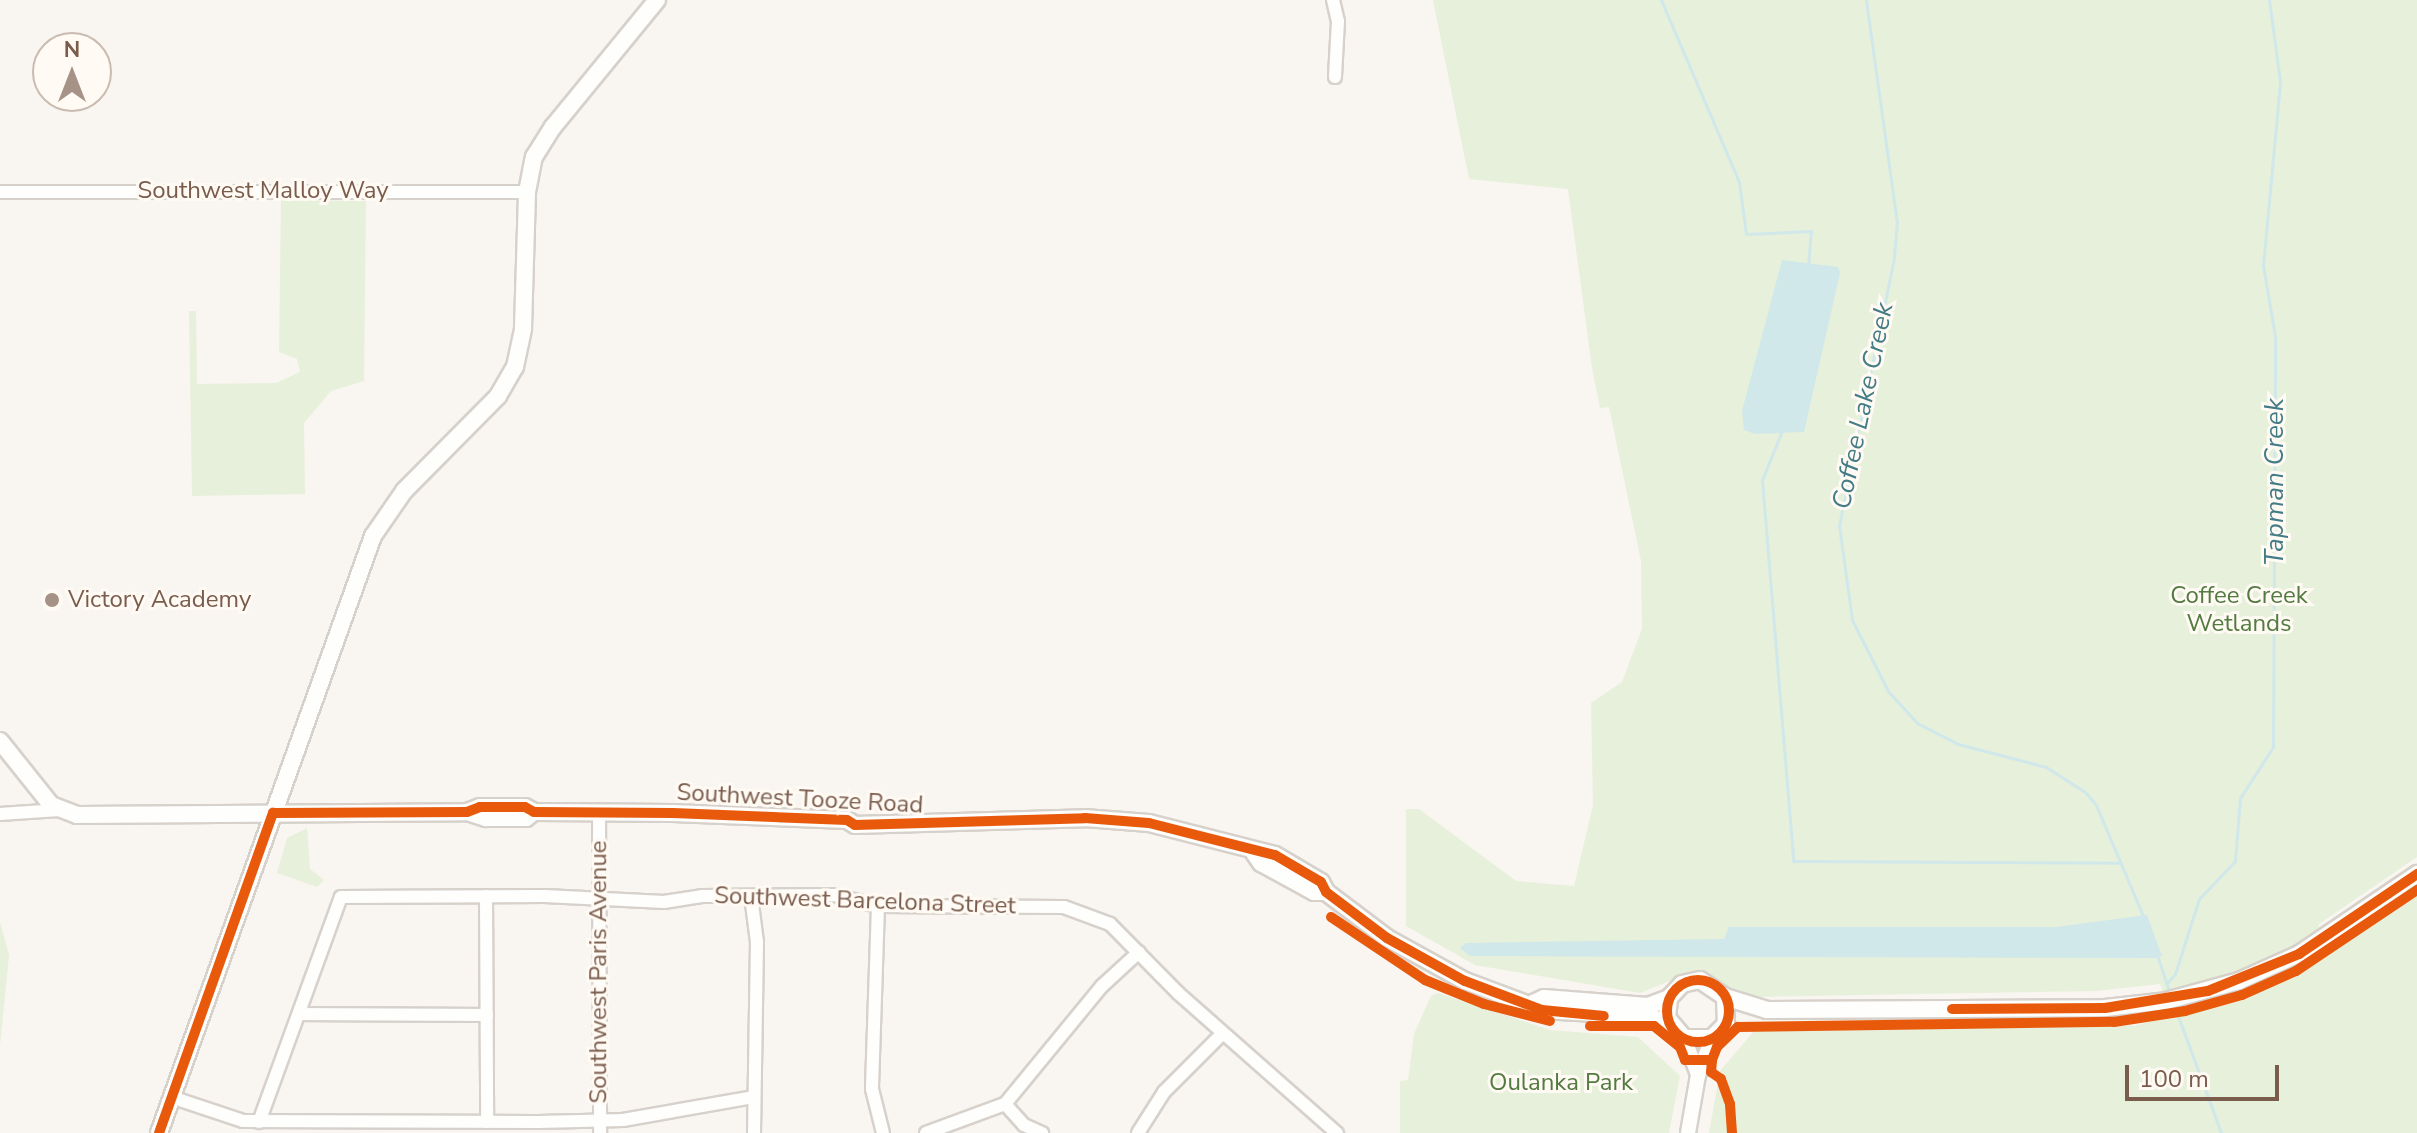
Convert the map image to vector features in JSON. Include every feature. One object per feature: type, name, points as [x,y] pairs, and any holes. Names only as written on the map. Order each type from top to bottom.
[{"type":"main road","points":[[159,1133],[376,529],[404,491],[498,396],[515,367],[523,328],[527,192],[544,139],[657,0]]},
{"type":"main road","points":[[0,741],[42,796],[59,810]]},
{"type":"main road","name":"Southwest Tooze Road","points":[[59,810],[95,816],[467,812],[480,807],[525,807],[534,812],[847,820],[888,814],[952,814],[964,819],[1133,821],[1195,833],[1254,853],[1266,851],[1321,882],[1326,892],[1429,964],[1533,1003],[1542,1010],[1648,1016],[1670,1025]]},
{"type":"main road","points":[[1533,1003],[1544,998],[1648,1006],[1669,998],[1682,984],[1700,980],[1725,997],[1767,1010],[2078,1008],[2181,997],[2290,958],[2417,874]]},
{"type":"main road","points":[[1725,997],[1726,1024]]},
{"type":"main road","points":[[1669,998],[1670,1025],[1684,1038],[1712,1038],[1726,1024],[1767,1010]]},
{"type":"street","points":[[1333,0],[1338,21],[1335,77]]},
{"type":"street","name":"Southwest Malloy Way","points":[[0,192],[527,192]]},
{"type":"street","points":[[0,814],[59,810]]},
{"type":"street","name":"Southwest Paris Avenue","points":[[599,812],[600,1127]]},
{"type":"street","name":"Southwest Barcelona Street","points":[[299,1014],[338,899],[486,896],[599,902],[834,895],[878,906],[1064,907],[1110,924],[1223,1033],[1337,1133]]},
{"type":"street","points":[[486,896],[487,1122]]},
{"type":"street","points":[[751,896],[757,942],[754,1133]]},
{"type":"street","points":[[878,906],[872,1089],[883,1133]]},
{"type":"street","points":[[926,1133],[1005,1104],[1090,1000],[1139,952]]},
{"type":"street","points":[[259,1122],[299,1014],[487,1015]]},
{"type":"street","points":[[1138,1133],[1164,1092],[1223,1033]]},
{"type":"street","points":[[1684,1038],[1698,1075]]},
{"type":"street","points":[[1688,1133],[1698,1075],[1712,1038]]},
{"type":"street","points":[[171,1097],[231,1119],[414,1127],[487,1122],[600,1127],[753,1097]]},
{"type":"street","points":[[1005,1104],[1024,1125],[1042,1133]]},
{"type":"green space","name":"Coffee Creek Wetlands","points":[[1433,0],[2417,0],[2417,857],[2319,924],[2320,960],[2417,894],[2417,1133],[1709,1133],[1720,1071],[1755,1030],[2133,1026],[2173,1016],[2160,984],[2096,991],[1752,997],[1735,993],[1708,974],[1692,972],[1640,993],[1475,965],[1406,926],[1406,809],[1419,809],[1516,881],[1574,886],[1593,805],[1591,703],[1622,682],[1642,629],[1641,561],[1609,407],[1600,408],[1592,368],[1568,189],[1469,179]]},
{"type":"green space","points":[[281,200],[366,201],[364,381],[331,391],[304,423],[305,494],[192,496],[189,311],[196,311],[197,384],[276,383],[300,372],[297,359],[279,352]]},
{"type":"green space","points":[[307,828],[310,869],[324,880],[317,887],[277,873],[287,838]]},
{"type":"green space","points":[[0,922],[9,955],[0,1045]]},
{"type":"green space","name":"Oulanka Park","points":[[1438,993],[1550,1030],[1638,1037],[1680,1076],[1669,1133],[1400,1133],[1400,1081],[1408,1080],[1414,1034],[1431,996]]},
{"type":"water","points":[[1782,260],[1838,267],[1840,273],[1804,432],[1755,434],[1744,430],[1742,411]]},
{"type":"water","points":[[2147,915],[2162,956],[2158,958],[1470,956],[1460,948],[1466,943],[1724,939],[1729,927],[2056,927]]},
{"type":"waterway","points":[[1661,0],[1739,182],[1746,234],[1811,231],[1808,267]]},
{"type":"waterway","name":"Coffee Lake Creek","points":[[1866,0],[1897,222],[1894,258],[1839,525],[1852,620],[1888,691],[1917,723],[1958,744],[2046,767],[2085,792],[2096,805],[2144,918]]},
{"type":"waterway","name":"Tapman Creek","points":[[2167,983],[2175,974],[2199,899],[2235,861],[2240,798],[2273,747],[2275,336],[2263,266],[2280,81],[2269,0]]},
{"type":"waterway","points":[[1783,428],[1762,480],[1793,861],[2121,863]]},
{"type":"waterway","name":"Coffee Lake Creek","points":[[2157,955],[2170,994]]},
{"type":"waterway","name":"Coffee Lake Creek","points":[[2174,1005],[2221,1133]]},
{"type":"cycle path","points":[[159,1133],[273,813],[467,812],[480,807],[525,807],[534,812],[673,813],[847,820],[855,825],[1085,818],[1149,823],[1275,855],[1321,882],[1326,892],[1387,938],[1465,981],[1542,1010],[1604,1016]]},
{"type":"cycle path","points":[[1952,1009],[2105,1008],[2208,991],[2299,954],[2417,874]]},
{"type":"cycle path","points":[[1732,1133],[1730,1104],[1721,1079],[1711,1072],[1717,1047],[1738,1027],[2114,1022],[2185,1011],[2242,995],[2296,971],[2417,890]]},
{"type":"cycle path","points":[[1331,917],[1425,980],[1484,1004],[1550,1021]]},
{"type":"cycle path","points":[[1698,980],[1710,982],[1720,989],[1727,999],[1729,1011],[1727,1023],[1720,1033],[1710,1040],[1698,1042],[1686,1040],[1676,1033],[1669,1023],[1667,1011],[1669,999],[1676,989],[1686,982],[1698,980]]},
{"type":"cycle path","points":[[1590,1026],[1654,1026],[1680,1047],[1685,1060],[1712,1060]]},
{"type":"place","name":"Victory Academy","points":[[52,600]]}]
